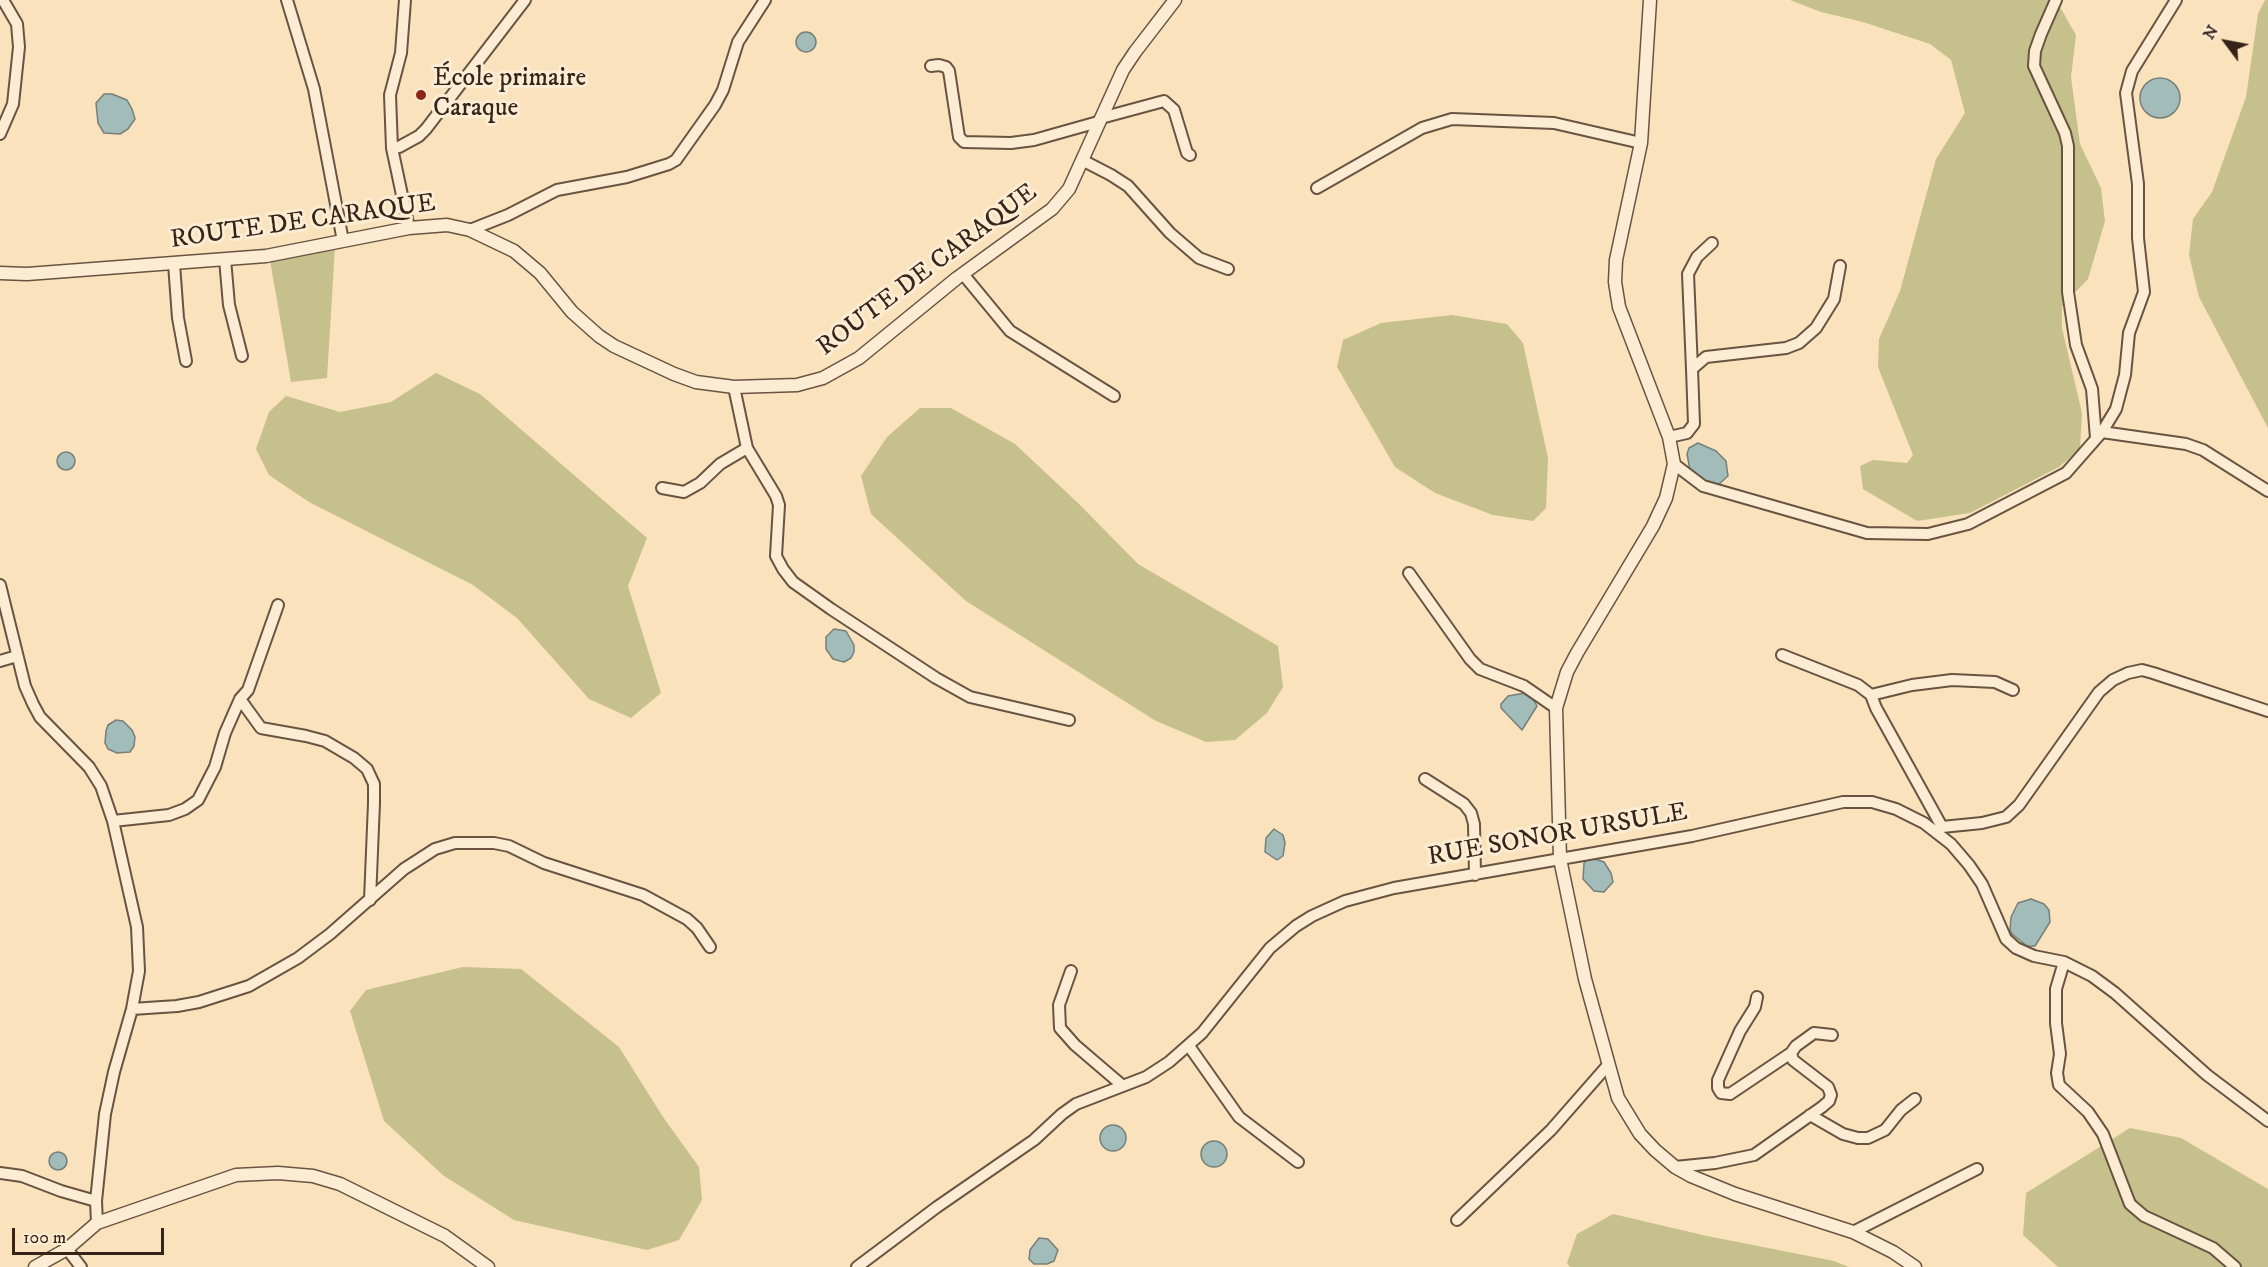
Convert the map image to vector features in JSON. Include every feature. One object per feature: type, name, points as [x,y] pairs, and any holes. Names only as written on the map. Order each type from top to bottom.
[{"type":"street","points":[[0,134],[13,104],[18,47],[16,24],[3,0]]},
{"type":"street","points":[[287,0],[314,89],[343,241]]},
{"type":"street","points":[[405,0],[401,52],[390,95],[392,148],[409,228]]},
{"type":"street","points":[[392,148],[399,147],[419,136],[426,129],[525,0]]},
{"type":"street","points":[[470,230],[508,215],[556,190],[627,177],[669,165],[676,160],[716,105],[738,42],[765,0]]},
{"type":"street","name":"ROUTE DE CARAQUE","points":[[0,273],[27,274],[266,256],[409,228],[436,225],[470,230],[514,251],[540,273],[583,324],[614,346],[685,378],[734,387],[797,385],[823,378],[859,358],[963,274],[1052,209],[1069,189],[1123,70],[1175,0]]},
{"type":"street","points":[[1650,0],[1641,142],[1616,260],[1615,282],[1624,324],[1669,437],[1674,464],[1666,498],[1653,525],[1577,653],[1567,672],[1556,708],[1560,859],[1585,979],[1618,1098],[1640,1134],[1675,1167],[1735,1194],[1853,1232],[1893,1252],[1915,1267]]},
{"type":"street","points":[[2056,0],[2040,34],[2034,66],[2065,133],[2068,146],[2068,292],[2076,345],[2092,389],[2099,435]]},
{"type":"street","points":[[1674,464],[1703,486],[1867,533],[1928,534],[1968,524],[2066,473],[2099,435],[2115,410],[2125,375],[2129,333],[2144,292],[2138,238],[2138,184],[2126,93],[2132,71],[2176,0]]},
{"type":"street","points":[[930,66],[939,65],[946,67],[949,71],[959,137],[964,142],[1011,143],[1034,140],[1164,101],[1174,110],[1187,153],[1190,155]]},
{"type":"street","points":[[1317,188],[1422,128],[1452,119],[1554,123],[1641,142]]},
{"type":"street","points":[[1082,160],[1128,186],[1170,233],[1198,258],[1228,269]]},
{"type":"street","points":[[1669,437],[1687,433],[1694,424],[1688,274],[1697,257],[1712,243]]},
{"type":"street","points":[[225,259],[229,305],[242,356]]},
{"type":"street","points":[[174,264],[178,318],[186,361]]},
{"type":"street","points":[[1692,369],[1706,357],[1786,348],[1799,343],[1816,328],[1834,298],[1840,266]]},
{"type":"street","points":[[963,274],[1010,331],[1114,396]]},
{"type":"street","points":[[734,387],[747,448],[776,496],[779,506],[776,556],[793,582],[897,652],[970,697],[1069,720]]},
{"type":"street","points":[[2099,435],[2186,444],[2203,450],[2268,491]]},
{"type":"street","points":[[663,488],[684,492],[700,483],[720,464],[747,448]]},
{"type":"street","points":[[1409,573],[1470,659],[1480,669],[1519,684],[1556,708]]},
{"type":"street","points":[[0,585],[3,614],[33,705],[40,717],[89,767],[101,786],[113,821],[137,927],[139,971],[132,1009],[105,1114],[96,1201],[97,1223]]},
{"type":"street","points":[[113,821],[169,815],[185,810],[198,800],[215,767],[225,733],[240,699],[248,690],[278,605]]},
{"type":"street","points":[[1782,655],[1858,685],[1871,695],[1940,830],[1982,824],[2006,816],[2019,805],[2099,692],[2113,680],[2128,673],[2142,670],[2268,711]]},
{"type":"street","points":[[0,661],[17,656]]},
{"type":"street","points":[[1871,695],[1912,685],[1952,680],[1995,682],[2013,690]]},
{"type":"street","points":[[240,699],[261,728],[325,741],[354,758],[367,769],[374,784],[370,900]]},
{"type":"street","points":[[1425,779],[1464,804],[1472,813],[1475,875]]},
{"type":"street","name":"RUE SONOR URSULE","points":[[857,1267],[937,1207],[1034,1140],[1076,1104],[1152,1074],[1189,1046],[1270,948],[1312,916],[1346,901],[1382,891],[1692,836],[1843,802],[1872,802],[1896,809],[1940,830],[1982,884],[2006,939],[2016,948],[2034,956],[2064,962],[2092,976],[2115,993],[2207,1075],[2268,1121]]},
{"type":"street","points":[[132,1009],[199,1002],[249,986],[298,958],[330,934],[404,869],[435,849],[455,843],[494,843],[509,846],[544,862],[614,884],[660,903],[687,919],[710,947]]},
{"type":"street","points":[[2064,962],[2056,989],[2056,1023],[2060,1054],[2057,1073],[2059,1084],[2088,1112],[2103,1134],[2130,1204],[2144,1216],[2214,1248],[2235,1267]]},
{"type":"street","points":[[1071,971],[1059,1005],[1060,1028],[1075,1045],[1123,1086]]},
{"type":"street","points":[[1757,997],[1755,1007],[1740,1031],[1718,1080],[1721,1093],[1730,1094],[1791,1053],[1796,1046],[1814,1033],[1832,1035]]},
{"type":"street","points":[[1189,1046],[1239,1117],[1298,1162]]},
{"type":"street","points":[[1675,1167],[1714,1163],[1754,1155],[1829,1101],[1831,1095],[1828,1087],[1793,1060],[1791,1053]]},
{"type":"street","points":[[1457,1220],[1551,1130],[1608,1065]]},
{"type":"street","points":[[1810,1115],[1843,1134],[1868,1138],[1885,1130],[1901,1110],[1914,1099]]},
{"type":"street","points":[[1853,1232],[1977,1169]]},
{"type":"street","points":[[0,1173],[22,1176],[96,1201]]},
{"type":"street","points":[[35,1267],[67,1249],[97,1223],[236,1175],[278,1173],[313,1176],[340,1184],[445,1236],[488,1267]]},
{"type":"street","points":[[67,1249],[81,1267]]},
{"type":"shaded area","points":[[1790,0],[2056,0],[2076,35],[2071,77],[2080,144],[2101,188],[2105,221],[2088,279],[2062,306],[2062,328],[2082,413],[2080,449],[2059,467],[1970,513],[1917,521],[1863,489],[1860,466],[1873,460],[1907,463],[1913,455],[1878,367],[1879,339],[1900,291],[1936,159],[1965,113],[1951,60],[1930,44],[1863,22],[1821,12]]},
{"type":"shaded area","points":[[2265,0],[2268,0],[2268,428],[2199,297],[2189,255],[2193,219],[2212,192],[2246,97],[2258,14]]},
{"type":"shaded area","points":[[335,247],[327,378],[291,382],[270,260]]},
{"type":"shaded area","points":[[1452,315],[1507,324],[1523,343],[1548,458],[1546,508],[1533,521],[1493,515],[1435,493],[1395,467],[1337,367],[1343,340],[1381,323]]},
{"type":"shaded area","points":[[436,373],[480,394],[647,538],[628,586],[661,693],[631,718],[589,699],[517,618],[473,585],[309,502],[269,475],[256,449],[269,412],[286,396],[340,412],[391,402]]},
{"type":"shaded area","points":[[920,408],[951,408],[1015,444],[1138,564],[1278,646],[1283,687],[1267,713],[1235,740],[1206,742],[1156,721],[966,601],[871,514],[861,476],[887,437]]},
{"type":"shaded area","points":[[463,967],[521,969],[619,1047],[663,1117],[699,1167],[702,1200],[679,1240],[647,1250],[514,1220],[444,1176],[384,1121],[350,1011],[366,990]]},
{"type":"shaded area","points":[[2130,1128],[2181,1138],[2268,1189],[2268,1267],[2058,1267],[2023,1235],[2026,1193]]},
{"type":"shaded area","points":[[1613,1214],[1707,1236],[1834,1261],[1849,1267],[1570,1267],[1567,1263],[1577,1234]]},
{"type":"water","points":[[806,32],[813,35],[816,42],[813,49],[806,52],[799,49],[796,42],[799,35]]},
{"type":"water","points":[[2160,78],[2174,84],[2180,98],[2174,112],[2160,118],[2146,112],[2140,98],[2146,84]]},
{"type":"water","points":[[104,94],[112,94],[127,100],[132,109],[135,119],[128,129],[120,134],[104,133],[98,123],[96,103]]},
{"type":"water","points":[[1698,443],[1716,451],[1726,461],[1728,476],[1718,485],[1707,483],[1690,470],[1687,454],[1689,448]]},
{"type":"water","points":[[66,452],[72,455],[75,461],[72,467],[66,470],[60,467],[57,461],[60,455]]},
{"type":"water","points":[[834,629],[846,631],[854,645],[851,658],[844,662],[833,659],[826,649],[826,637]]},
{"type":"water","points":[[1525,693],[1533,699],[1537,706],[1522,730],[1501,708],[1501,704],[1508,696]]},
{"type":"water","points":[[116,720],[123,721],[132,730],[135,737],[134,746],[130,752],[117,753],[108,749],[105,743],[108,725]]},
{"type":"water","points":[[1274,829],[1283,835],[1285,843],[1283,856],[1277,860],[1265,852],[1266,838]]},
{"type":"water","points":[[1592,858],[1604,862],[1611,873],[1613,882],[1604,892],[1594,891],[1583,879],[1584,863],[1587,859]]},
{"type":"water","points":[[2031,899],[2044,904],[2049,910],[2050,922],[2035,946],[2027,946],[2012,934],[2011,917],[2018,903]]},
{"type":"water","points":[[1113,1125],[1122,1129],[1126,1138],[1122,1147],[1113,1151],[1104,1147],[1100,1138],[1104,1129]]},
{"type":"water","points":[[1214,1141],[1223,1145],[1227,1154],[1223,1163],[1214,1167],[1205,1163],[1201,1154],[1205,1145]]},
{"type":"water","points":[[54,1152],[62,1152],[67,1157],[65,1168],[54,1170],[49,1165],[49,1157]]},
{"type":"water","points":[[1039,1238],[1048,1239],[1058,1250],[1054,1261],[1047,1264],[1034,1264],[1029,1259],[1030,1250]]},
{"type":"place","name":"École primaire Caraque","points":[[421,95]]}]
